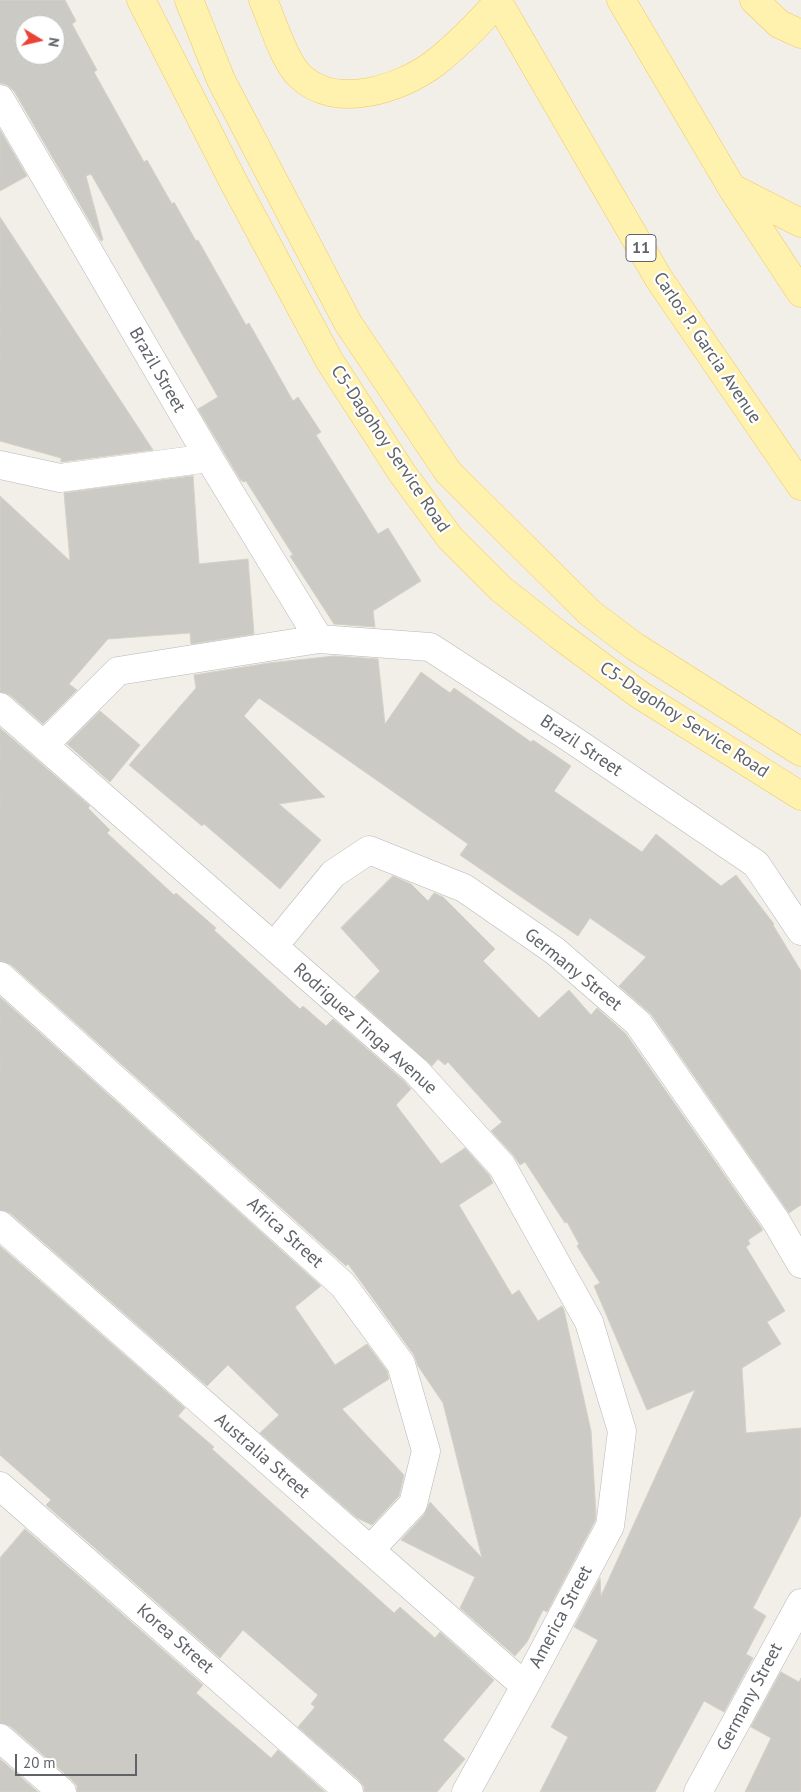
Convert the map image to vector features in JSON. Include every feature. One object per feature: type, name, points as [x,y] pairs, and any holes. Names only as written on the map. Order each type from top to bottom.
[{"type":"main road","name":"C5-Dagohoy Service Road","points":[[141,0],[234,181],[330,360],[402,473],[450,538],[502,589],[559,635],[633,689],[801,796]]},
{"type":"main road","points":[[189,0],[222,80],[348,322],[448,472],[590,613],[634,646],[801,752]]},
{"type":"main road","points":[[263,0],[288,58],[299,75],[315,86],[334,93],[354,95],[398,84],[434,63],[478,24],[498,1]]},
{"type":"main road","points":[[621,0],[732,188],[801,293]]},
{"type":"main road","points":[[754,0],[779,24],[801,34]]},
{"type":"main road","name":"Carlos P. Garcia Avenue","points":[[498,1],[659,279],[801,486]]},
{"type":"main road","points":[[732,188],[801,223]]},
{"type":"street","name":"Brazil Street","points":[[0,99],[209,458],[319,638]]},
{"type":"street","points":[[0,465],[60,478],[209,458]]},
{"type":"street","name":"Brazil Street","points":[[44,745],[118,671],[319,638],[430,647],[570,738],[756,864],[801,931]]},
{"type":"street","name":"Rodriguez Tinga Avenue","points":[[0,708],[416,1071],[502,1166],[589,1322],[622,1431]]},
{"type":"street","name":"Germany Street","points":[[274,946],[334,874],[369,850],[464,888],[555,951],[638,1023],[776,1221],[801,1264]]},
{"type":"street","name":"Africa Street","points":[[0,976],[344,1285],[401,1364],[426,1451],[412,1504],[370,1550]]},
{"type":"street","name":"Australia Street","points":[[0,1225],[525,1686]]},
{"type":"street","name":"America Street","points":[[466,1792],[610,1526],[622,1431]]},
{"type":"street","name":"Korea Street","points":[[0,1486],[350,1792]]},
{"type":"street","name":"Germany Street","points":[[698,1792],[801,1603]]},
{"type":"street","points":[[0,1738],[62,1792]]},
{"type":"building","points":[[0,0],[65,0],[76,21],[72,24],[97,70],[94,72],[144,162],[147,160],[172,204],[174,202],[196,241],[198,240],[246,325],[249,323],[293,401],[298,397],[321,432],[316,435],[378,534],[388,528],[421,581],[373,611],[375,627],[334,624],[290,556],[293,555],[246,481],[243,482],[241,479],[241,481],[198,409],[218,397],[91,174],[86,176],[103,240],[101,241],[14,91],[7,85],[0,83]]},
{"type":"building","points":[[0,130],[27,176],[0,191]]},
{"type":"building","points":[[0,217],[153,450],[61,462],[61,458],[0,441]]},
{"type":"building","points":[[193,476],[199,564],[248,559],[254,634],[191,644],[190,633],[108,639],[69,684],[77,690],[43,724],[10,695],[0,692],[0,496],[70,561],[64,493]]},
{"type":"building","points":[[335,656],[378,659],[385,724],[421,672],[450,693],[454,688],[531,742],[533,740],[571,766],[554,791],[642,852],[656,834],[721,886],[736,875],[774,924],[801,971],[801,1205],[789,1213],[651,1014],[619,986],[646,957],[590,918],[578,936],[460,855],[468,844],[259,698],[244,716],[325,797],[279,804],[321,840],[280,889],[204,824],[202,826],[129,765],[196,688],[194,675],[269,663]]},
{"type":"building","points":[[100,711],[140,745],[110,782],[67,744]]},
{"type":"building","points":[[0,728],[90,806],[88,808],[110,830],[107,833],[174,895],[176,893],[216,928],[214,930],[300,1009],[303,1006],[326,1026],[333,1019],[405,1082],[411,1089],[396,1105],[441,1164],[465,1148],[489,1175],[493,1183],[459,1205],[512,1295],[519,1290],[538,1321],[562,1306],[591,1431],[596,1514],[595,1521],[547,1612],[543,1610],[527,1642],[515,1656],[460,1608],[475,1577],[401,1540],[424,1515],[430,1502],[482,1558],[443,1403],[418,1366],[414,1355],[348,1264],[346,1266],[10,964],[0,961]]},
{"type":"building","points":[[393,876],[411,884],[428,901],[434,893],[443,897],[495,949],[483,961],[539,1018],[569,990],[591,1015],[597,1008],[626,1034],[763,1230],[748,1240],[750,1244],[746,1247],[785,1311],[767,1322],[781,1344],[742,1368],[746,1433],[801,1428],[801,1515],[753,1608],[766,1616],[746,1654],[753,1658],[724,1712],[704,1701],[655,1792],[540,1792],[568,1737],[551,1727],[598,1640],[574,1627],[600,1578],[601,1596],[695,1390],[647,1410],[594,1286],[600,1283],[577,1246],[579,1244],[567,1222],[565,1223],[525,1162],[520,1165],[491,1131],[502,1122],[448,1062],[445,1065],[438,1059],[432,1066],[355,997],[380,971],[341,928]]},
{"type":"building","points":[[0,997],[321,1286],[295,1307],[335,1365],[367,1344],[387,1371],[389,1379],[342,1409],[404,1475],[399,1496],[372,1525],[357,1518],[260,1433],[279,1415],[228,1365],[207,1386],[10,1213],[0,1210]]},
{"type":"building","points":[[0,1246],[185,1408],[178,1416],[394,1613],[400,1607],[435,1638],[440,1632],[494,1680],[443,1740],[465,1759],[437,1792],[364,1792],[364,1787],[359,1780],[298,1727],[315,1707],[311,1704],[318,1695],[243,1630],[220,1658],[46,1505],[51,1500],[0,1455]]},
{"type":"building","points":[[25,1529],[203,1685],[196,1693],[271,1758],[278,1750],[325,1792],[77,1792],[77,1786],[72,1780],[10,1726],[0,1723],[0,1558]]},
{"type":"building","points":[[781,1672],[799,1682],[801,1678],[801,1792],[745,1792],[771,1738],[751,1727]]},
{"type":"building","points":[[0,1759],[38,1792],[0,1792]]}]
